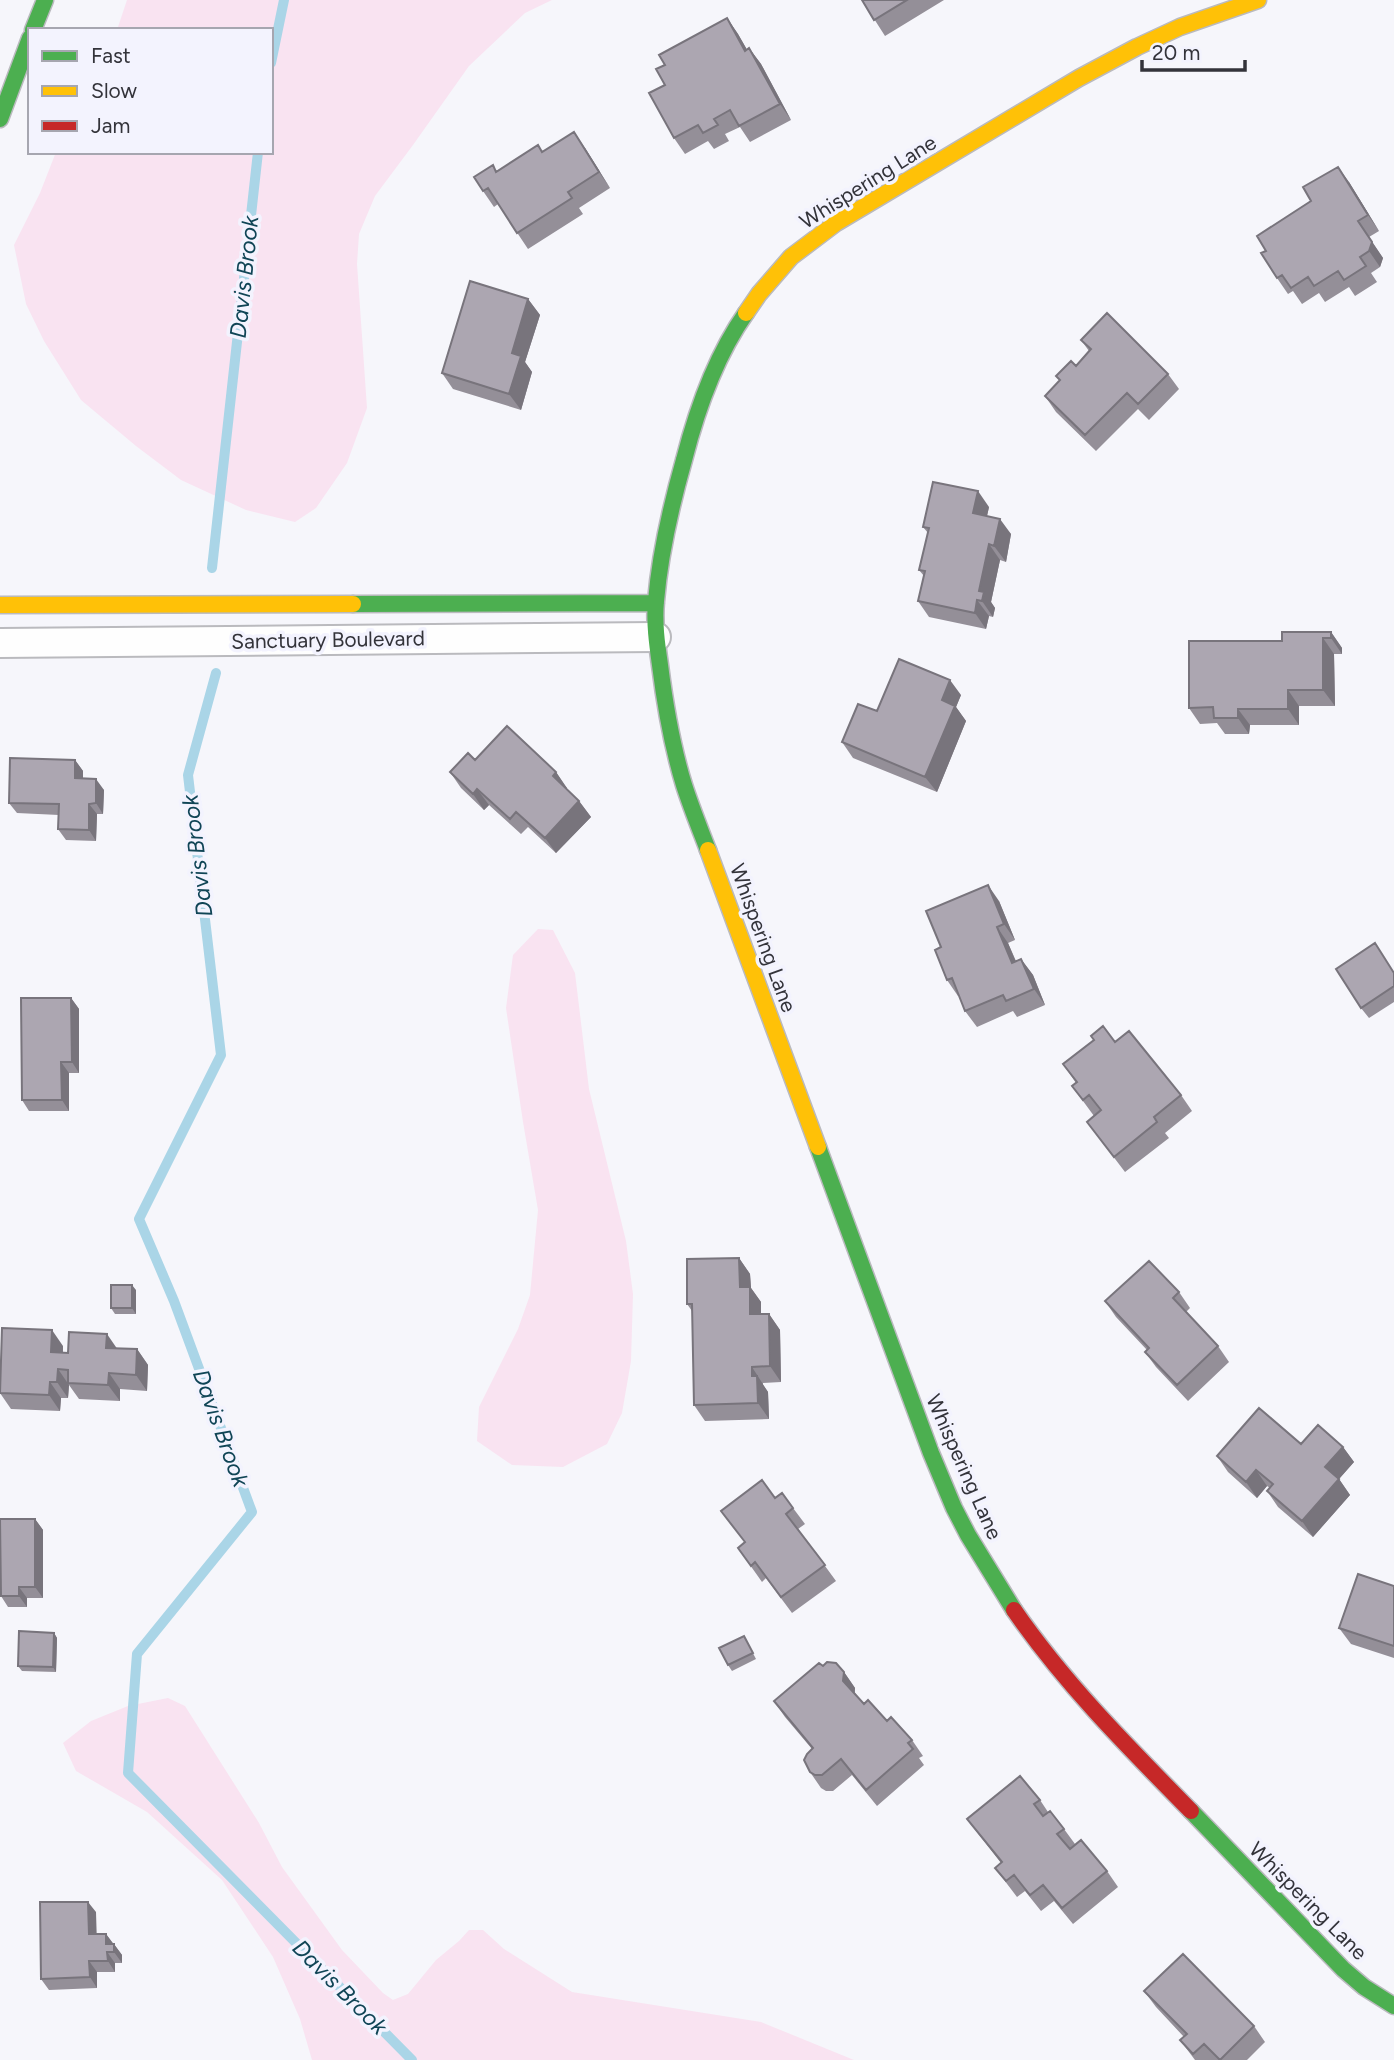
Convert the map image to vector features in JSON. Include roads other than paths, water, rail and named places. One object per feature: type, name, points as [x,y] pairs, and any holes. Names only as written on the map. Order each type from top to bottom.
[{"type":"street","points":[[34,28],[45,0]]},
{"type":"street","name":"Whispering Lane","points":[[1258,0],[1180,27],[1096,68],[836,223],[791,257],[759,294],[730,336],[707,387],[674,496],[656,603],[656,637],[671,734],[689,798],[931,1453],[971,1539],[1024,1625],[1053,1665],[1090,1707],[1343,1969],[1364,1987],[1394,2006]]},
{"type":"street","points":[[0,119],[28,43]]},
{"type":"street","name":"Sanctuary Boulevard","points":[[0,605],[656,603]]},
{"type":"street","name":"Sanctuary Boulevard","points":[[0,643],[656,637]]},
{"type":"waterway","name":"Davis Brook","points":[[273,53],[284,0]]},
{"type":"waterway","name":"Davis Brook","points":[[212,568],[258,154]]},
{"type":"waterway","name":"Davis Brook","points":[[216,673],[188,775],[221,1055],[139,1219],[174,1301],[252,1512],[137,1654],[128,1773],[412,2060]]}]
